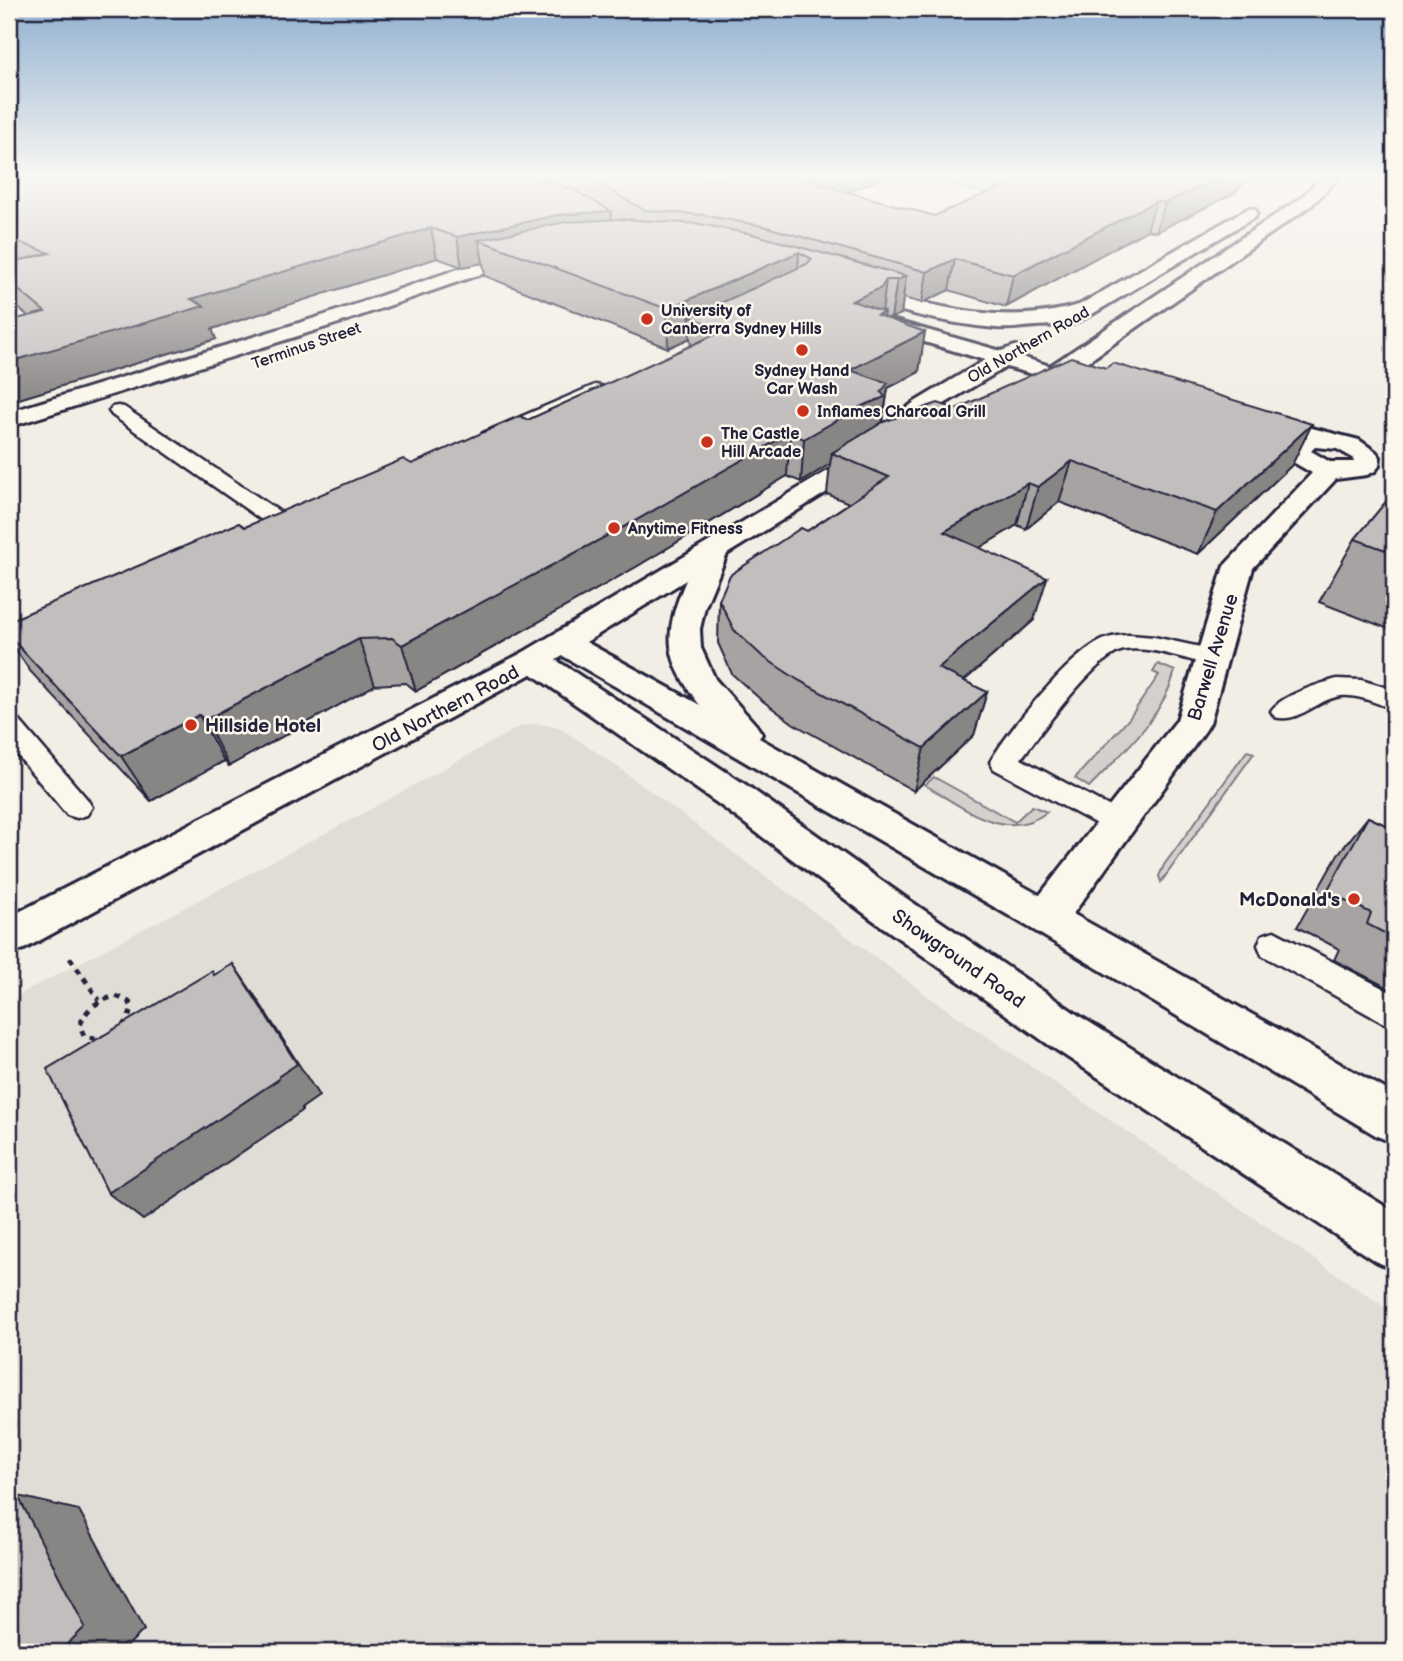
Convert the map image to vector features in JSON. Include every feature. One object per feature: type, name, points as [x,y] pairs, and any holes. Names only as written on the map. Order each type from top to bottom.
[{"type":"main road","name":"Old Northern Road","points":[[9,937],[547,651],[867,455],[921,408],[1177,256]]},
{"type":"main road","name":"Old Northern Road","points":[[1013,399],[1227,256]]},
{"type":"main road","name":"Terminus Street","points":[[9,420],[306,327],[468,272],[547,259],[212,378]]},
{"type":"main road","points":[[1009,355],[836,289],[939,314],[988,322],[1053,320],[1087,309]]},
{"type":"main road","points":[[863,317],[1096,377]]},
{"type":"main road","points":[[93,393],[118,411]]},
{"type":"main road","points":[[95,419],[141,403]]},
{"type":"main road","points":[[1324,457],[1234,423],[1324,457],[1353,471],[1366,466],[1368,462],[1394,468]]},
{"type":"main road","name":"Old Northern Road","points":[[867,455],[929,432]]},
{"type":"main road","name":"Barwell Avenue","points":[[1047,917],[1193,723],[1239,566],[1324,457]]},
{"type":"main road","points":[[715,550],[687,614],[684,647],[694,675],[707,693],[769,761]]},
{"type":"main road","points":[[547,651],[769,761],[1047,917],[1394,1120]]},
{"type":"main road","name":"Showground Road","points":[[547,651],[733,795],[888,908],[1065,1031],[1394,1242]]},
{"type":"lane","points":[[474,444],[610,383]]},
{"type":"lane","points":[[118,411],[293,524],[265,537]]},
{"type":"lane","points":[[1117,824],[1004,762],[1031,725],[1097,652],[1115,643],[1147,643],[1214,658]]},
{"type":"lane","points":[[1284,711],[1335,686],[1367,688],[1394,700]]},
{"type":"lane","points":[[9,727],[77,807]]},
{"type":"lane","points":[[1274,945],[1394,1011]]},
{"type":"path","points":[[69,958],[99,1001]]},
{"type":"path","points":[[116,996],[130,1002],[132,1007],[128,1021],[114,1034],[106,1038],[90,1039],[81,1031],[80,1026],[85,1012],[99,1001],[116,996]]},
{"type":"path","points":[[114,1034],[121,1046]]},
{"type":"shaded area","points":[[1158,664],[1175,671],[1161,704],[1128,748],[1089,787],[1075,778],[1128,720],[1159,675],[1153,672]]},
{"type":"shaded area","points":[[536,724],[558,727],[604,757],[932,999],[1386,1308],[1394,1317],[1394,1652],[9,1652],[9,1000],[362,814],[521,726]]},
{"type":"shaded area","points":[[1247,751],[1254,753],[1161,882],[1159,876],[1164,865]]},
{"type":"shaded area","points":[[934,777],[1015,822],[1032,806],[1047,812],[1031,821],[1000,823],[969,811],[925,785]]},
{"type":"building","points":[[40,256],[338,256],[191,299],[204,306],[9,362],[9,321],[45,312],[9,282],[9,263]]},
{"type":"building","points":[[521,256],[791,256],[667,309]]},
{"type":"building","points":[[806,256],[831,256],[906,276],[897,280],[886,280],[881,288],[852,301],[884,312],[877,315],[925,332],[850,370],[888,383],[881,392],[885,397],[862,406],[804,439],[790,433],[633,522],[402,645],[392,638],[359,639],[205,720],[199,715],[121,756],[9,636],[9,621],[239,523],[245,527],[403,459],[412,464],[520,416],[528,420],[725,330],[690,317],[807,264],[812,259]]},
{"type":"building","points":[[868,256],[1051,256],[1013,275],[955,259],[927,272]]},
{"type":"building","points":[[1071,357],[1106,368],[1113,363],[1312,424],[1217,512],[1072,461],[1038,487],[1028,483],[944,532],[1047,578],[938,668],[987,692],[924,748],[798,680],[762,656],[734,630],[719,600],[730,575],[801,528],[807,531],[889,477],[832,453],[883,422],[938,403],[956,409]]},
{"type":"building","points":[[1394,492],[1394,553],[1355,539]]},
{"type":"building","points":[[1368,817],[1394,829],[1394,938],[1367,924],[1371,913],[1327,891]]},
{"type":"building","points":[[233,964],[297,1064],[279,1076],[279,1079],[108,1193],[47,1069],[212,971],[214,975]]},
{"type":"building","points":[[18,1496],[85,1627],[59,1652],[9,1652],[9,1504]]},
{"type":"place","name":"University of Canberra Sydney Hills","points":[[647,319]]},
{"type":"place","name":"Sydney Hand Car Wash","points":[[802,350]]},
{"type":"place","name":"Inflames Charcoal Grill","points":[[803,411]]},
{"type":"place","name":"The Castle Hill Arcade","points":[[707,442]]},
{"type":"place","name":"Anytime Fitness","points":[[614,528]]},
{"type":"place","name":"Hillside Hotel","points":[[191,725]]},
{"type":"place","name":"McDonald's","points":[[1354,899]]}]
